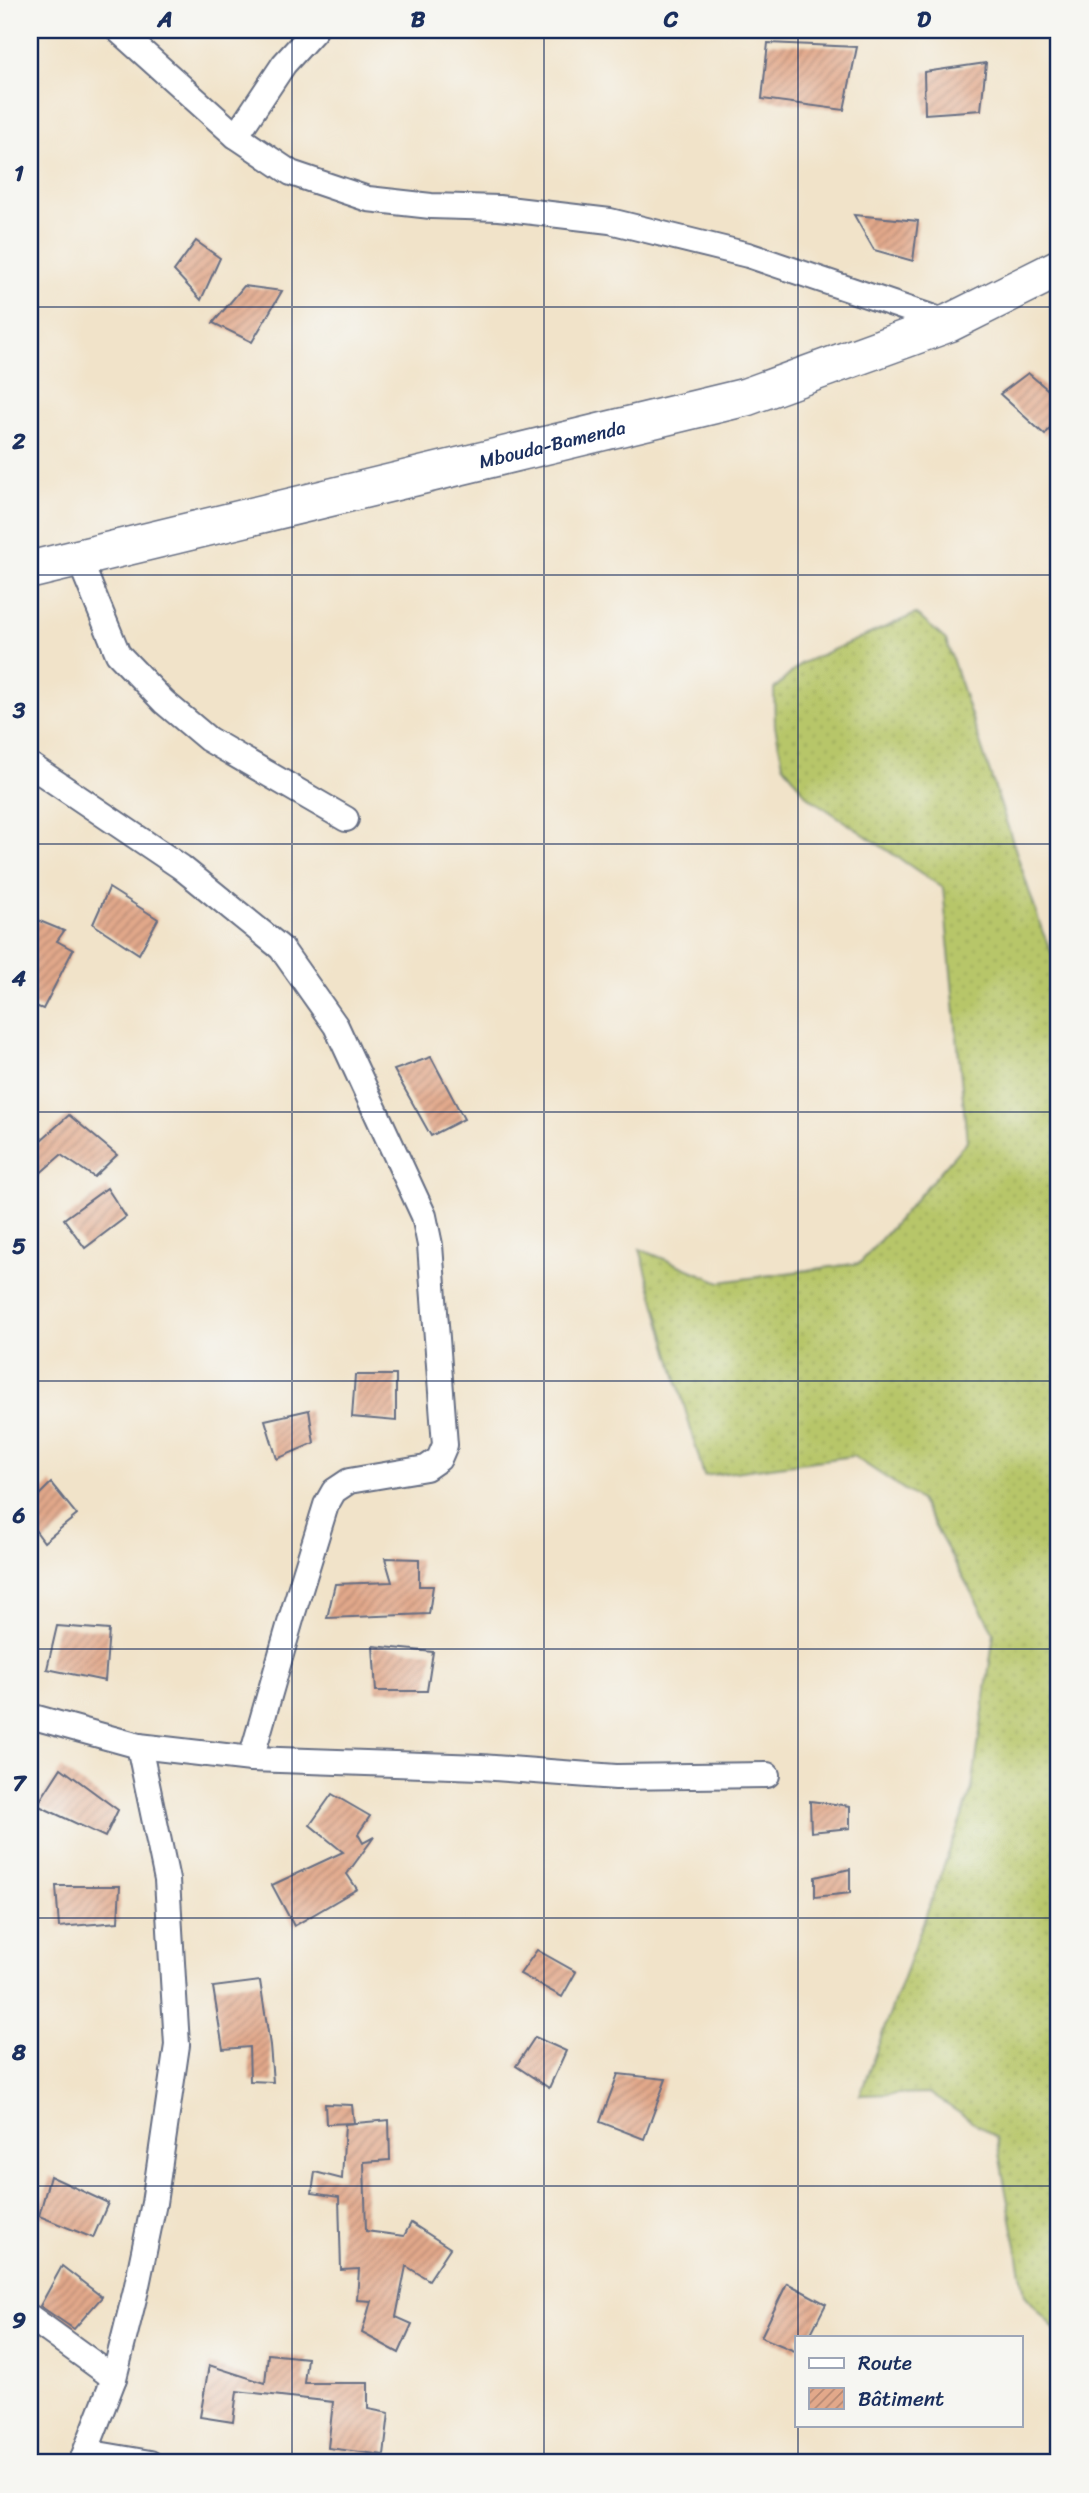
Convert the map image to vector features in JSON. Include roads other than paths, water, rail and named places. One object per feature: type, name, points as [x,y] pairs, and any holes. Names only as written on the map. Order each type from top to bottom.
[{"type":"highway","name":"Mbouda-Bamenda","points":[[30,570],[746,397],[949,323],[1059,268]]},
{"type":"street","points":[[118,30],[236,136],[291,173],[368,199],[431,206],[499,208],[610,221],[748,255],[949,323]]},
{"type":"street","points":[[236,136],[284,64],[315,30]]},
{"type":"street","points":[[79,559],[118,654],[164,702],[208,739],[346,819]]},
{"type":"street","points":[[30,765],[181,867],[281,948],[336,1026],[425,1216],[430,1245],[445,1445],[439,1459],[426,1468],[349,1481],[334,1490],[326,1505],[251,1759]]},
{"type":"street","points":[[30,1716],[139,1746],[251,1759],[481,1767],[616,1777],[767,1775]]},
{"type":"street","points":[[139,1746],[167,1881],[177,2045],[154,2203],[136,2290],[114,2378],[84,2458],[150,2463]]},
{"type":"street","points":[[30,2317],[114,2378]]}]
